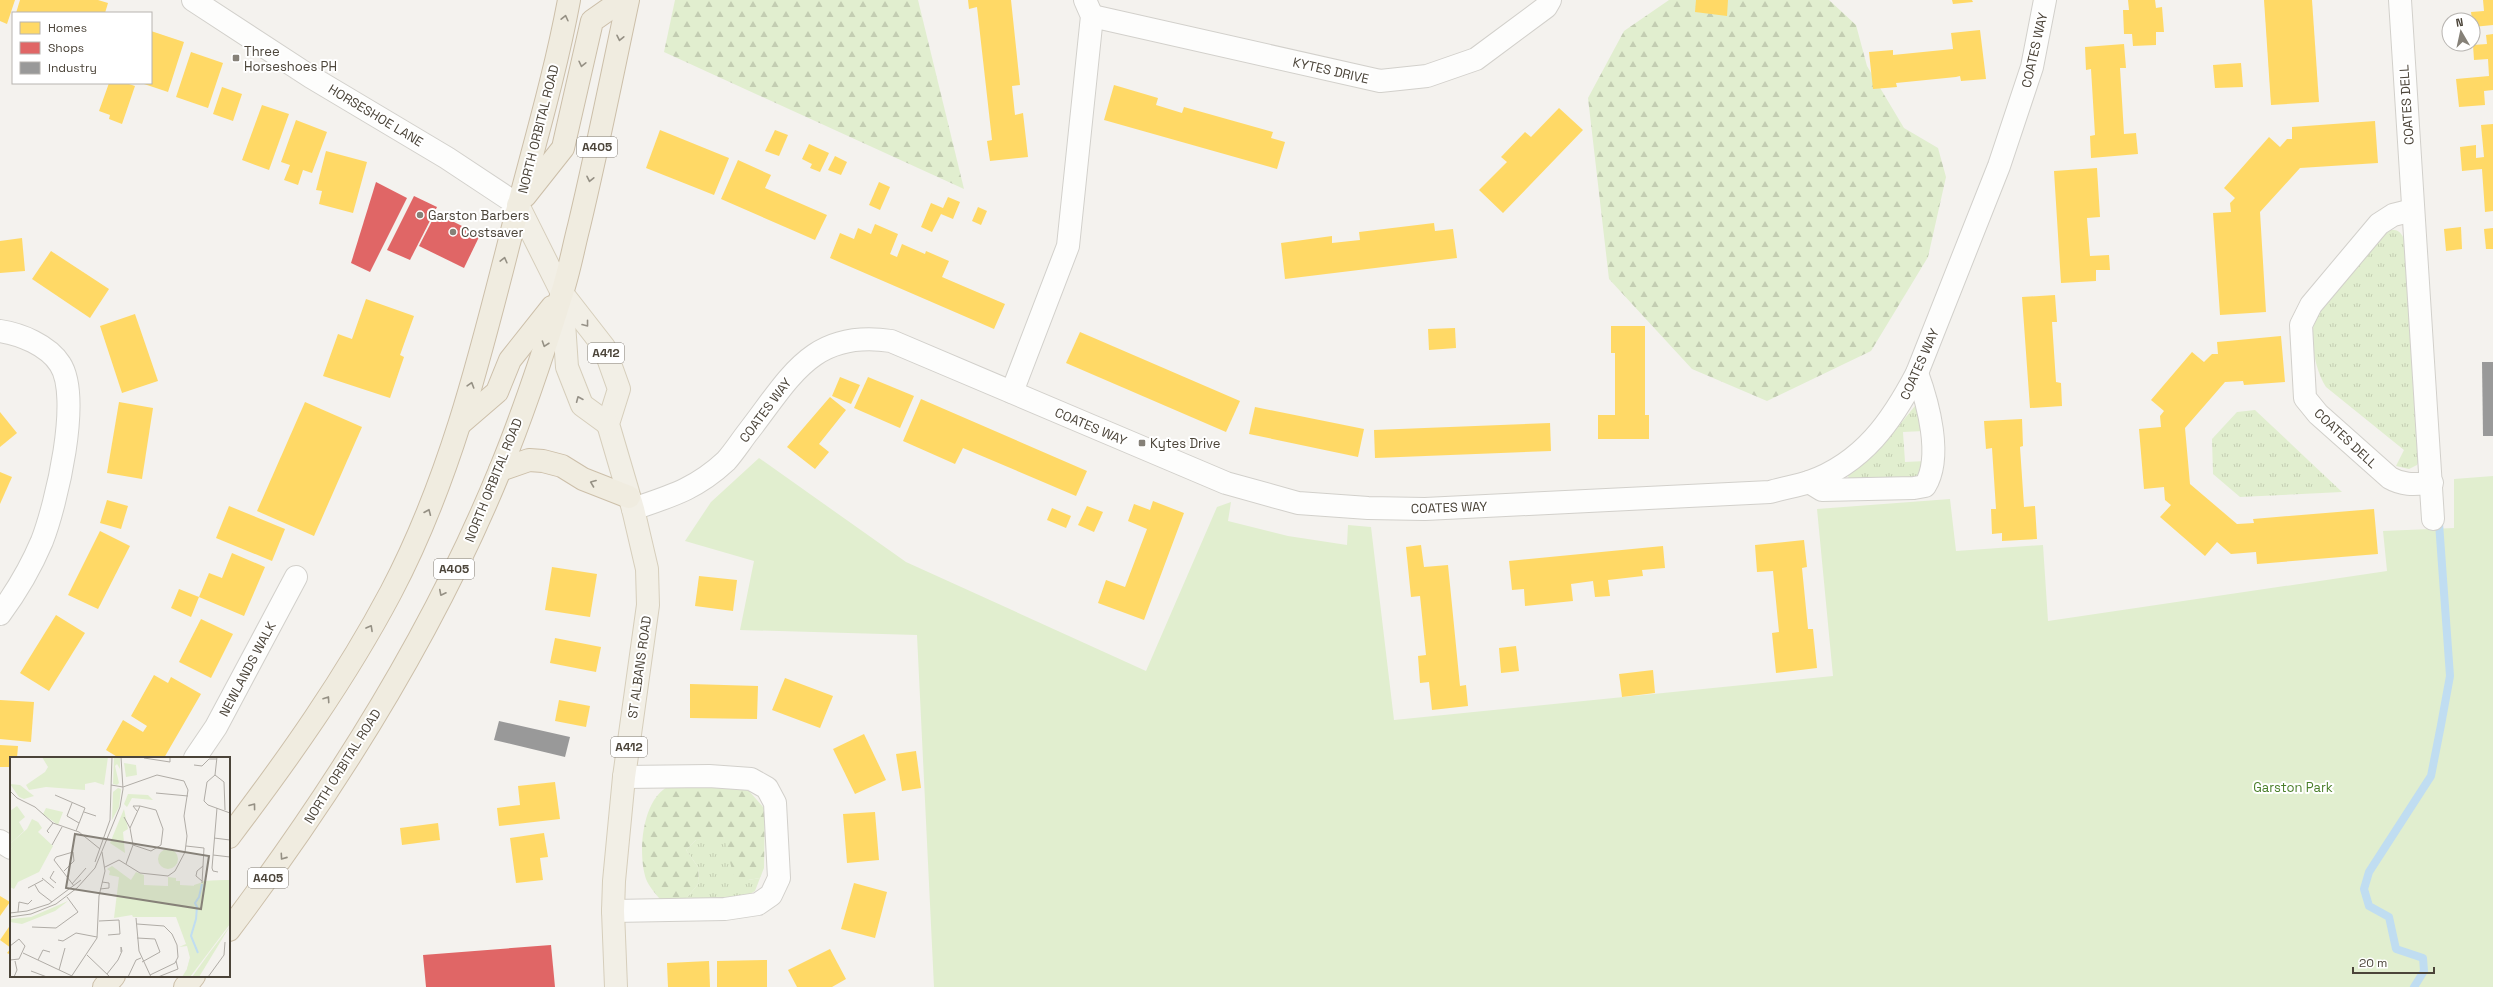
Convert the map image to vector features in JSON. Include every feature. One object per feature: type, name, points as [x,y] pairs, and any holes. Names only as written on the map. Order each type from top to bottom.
[{"type":"highway","name":"NORTH ORBITAL ROAD","points":[[230,836],[275,776],[347,669],[387,598],[436,492],[461,423],[485,341],[518,205],[537,139],[569,0]]},
{"type":"highway","points":[[518,205],[563,148],[592,21],[622,0]]},
{"type":"highway","name":"NORTH ORBITAL ROAD","points":[[230,929],[305,825],[377,710],[423,630],[467,544],[500,470],[562,293],[590,182],[628,0]]},
{"type":"highway","points":[[461,423],[497,392],[510,360],[562,293]]},
{"type":"highway","points":[[500,470],[529,460],[543,461],[562,466],[583,479],[631,503]]},
{"type":"highway","points":[[104,987],[113,977]]},
{"type":"highway","points":[[185,987],[193,977]]},
{"type":"main road","name":"A412","points":[[518,205],[562,293],[604,347],[619,389],[608,424],[582,405],[567,367],[562,293]]},
{"type":"main road","name":"ST ALBANS ROAD","points":[[608,424],[631,503],[647,569],[648,605],[624,777],[613,911],[616,987]]},
{"type":"street","name":"HORSESHOE LANE","points":[[193,0],[311,76],[447,158],[518,205]]},
{"type":"street","name":"KYTES DRIVE","points":[[1012,392],[1068,246],[1089,8],[1380,80],[1427,76],[1476,59],[1546,7],[1550,0]]},
{"type":"street","name":"COATES WAY","points":[[631,503],[690,489],[706,478],[728,459],[796,369],[811,356],[836,344],[856,339],[891,341],[1226,483],[1298,502],[1368,508],[1425,509],[1770,492],[1809,482],[1834,470],[1876,439],[1900,405],[1917,373],[2001,159],[2032,67],[2045,0]]},
{"type":"street","name":"COATES DELL","points":[[2400,0],[2432,483],[2433,519]]},
{"type":"street","name":"COATES DELL","points":[[2413,210],[2393,215],[2380,224],[2311,305],[2301,325],[2305,398],[2318,414],[2390,478],[2399,483],[2410,485],[2432,483]]},
{"type":"street","points":[[0,331],[15,333],[44,349],[60,364],[67,390],[68,423],[59,486],[42,541],[20,588],[0,614]]},
{"type":"street","points":[[1809,482],[1822,490],[1914,488],[1926,486],[1933,467],[1929,407],[1917,373]]},
{"type":"street","name":"NEWLANDS WALK","points":[[196,757],[216,727],[296,577]]},
{"type":"street","points":[[613,911],[725,909],[758,904],[771,895],[779,878],[774,803],[767,788],[751,779],[709,776],[624,777]]},
{"type":"street","points":[[0,841],[10,847]]},
{"type":"green space","points":[[675,0],[918,0],[964,189],[664,52]]},
{"type":"green space","points":[[1669,0],[1829,0],[1856,25],[1867,66],[1904,128],[1938,148],[1946,177],[1928,257],[1871,351],[1767,401],[1692,369],[1609,279],[1588,98],[1624,31]]},
{"type":"green space","points":[[2389,230],[2394,230],[2402,234],[2404,239],[2412,322],[2419,460],[2417,465],[2409,469],[2396,466],[2404,450],[2326,387],[2316,362],[2313,343],[2314,324],[2316,316],[2320,310],[2350,272]]},
{"type":"green space","points":[[1915,406],[1919,407],[1924,431],[1903,432],[1905,462],[1926,461],[1918,479],[1849,482],[1848,475],[1850,472],[1882,446]]},
{"type":"green space","points":[[2255,410],[2342,492],[2240,497],[2213,474],[2212,439],[2237,412]]},
{"type":"green space","name":"Garston Park","points":[[759,458],[906,562],[1146,671],[1217,507],[1231,502],[1228,521],[1288,536],[1347,545],[1348,525],[1371,527],[1394,720],[1833,676],[1817,509],[1950,499],[1956,551],[2043,545],[2048,621],[2387,571],[2383,531],[2454,528],[2454,479],[2493,476],[2493,987],[934,987],[917,635],[740,630],[754,561],[685,541],[711,502]]},
{"type":"green space","points":[[715,783],[749,791],[765,809],[764,868],[760,878],[748,880],[734,878],[724,837],[696,840],[686,850],[698,867],[699,883],[685,900],[662,902],[647,882],[643,867],[643,839],[649,810],[655,798],[664,789],[675,784]]},
{"type":"green space","points":[[711,837],[724,837],[748,880],[760,878],[755,891],[745,897],[685,900],[699,883],[698,867],[686,850],[696,840]]},
{"type":"building: Homes","points":[[0,0],[15,0],[7,24],[0,21]]},
{"type":"building: Homes","points":[[20,0],[98,0],[108,3],[105,12],[16,12]]},
{"type":"building: Homes","points":[[968,0],[1011,0],[1020,85],[1012,86],[1015,115],[1023,113],[1028,157],[990,161],[987,141],[992,140],[977,7],[969,9]]},
{"type":"building: Homes","points":[[1696,0],[1728,0],[1727,16],[1695,12]]},
{"type":"building: Homes","points":[[1952,0],[1972,0],[1973,2],[1953,4]]},
{"type":"building: Homes","points":[[2128,0],[2155,0],[2156,8],[2162,7],[2164,32],[2156,32],[2156,45],[2133,46],[2132,34],[2124,34],[2123,10],[2129,10]]},
{"type":"building: Homes","points":[[2264,0],[2312,0],[2319,102],[2271,105]]},
{"type":"building: Homes","points":[[2483,0],[2493,0],[2493,25],[2481,26],[2481,12],[2471,12],[2484,11]]},
{"type":"building: Homes","points":[[1980,30],[1986,79],[1961,81],[1960,76],[1896,83],[1897,87],[1873,89],[1869,52],[1893,50],[1893,55],[1953,49],[1951,33]]},
{"type":"building: Homes","points":[[152,31],[184,42],[168,92],[144,84],[152,84]]},
{"type":"building: Homes","points":[[2493,34],[2493,90],[2484,91],[2485,105],[2459,107],[2456,79],[2489,76],[2488,59],[2474,60],[2473,52],[2481,52],[2481,44],[2487,44],[2486,35]]},
{"type":"building: Homes","points":[[2124,44],[2126,68],[2120,68],[2124,134],[2136,133],[2138,154],[2091,158],[2090,136],[2095,135],[2091,69],[2086,70],[2085,47]]},
{"type":"building: Homes","points":[[191,52],[223,63],[208,108],[176,97]]},
{"type":"building: Homes","points":[[2241,63],[2243,87],[2215,88],[2213,65]]},
{"type":"building: Homes","points":[[109,84],[129,84],[135,86],[122,124],[109,119],[110,115],[99,111]]},
{"type":"building: Homes","points":[[1114,85],[1158,98],[1156,105],[1182,113],[1184,107],[1273,132],[1271,138],[1285,142],[1277,169],[1104,120]]},
{"type":"building: Homes","points":[[222,87],[242,94],[233,121],[213,114]]},
{"type":"building: Homes","points":[[262,105],[289,114],[269,170],[242,160]]},
{"type":"building: Homes","points":[[1559,108],[1583,130],[1503,213],[1479,190],[1507,162],[1501,157],[1525,132],[1531,137]]},
{"type":"building: Homes","points":[[296,120],[327,132],[312,173],[303,170],[298,185],[284,180],[290,165],[281,162]]},
{"type":"building: Homes","points":[[2375,121],[2378,163],[2300,168],[2260,212],[2266,312],[2220,315],[2213,213],[2231,212],[2230,203],[2235,198],[2224,188],[2269,137],[2280,147],[2287,139],[2292,139],[2292,127]]},
{"type":"building: Homes","points":[[2493,124],[2493,211],[2485,212],[2482,169],[2462,171],[2460,147],[2476,145],[2476,158],[2484,157],[2481,125]]},
{"type":"building: Homes","points":[[660,130],[729,158],[714,195],[646,168]]},
{"type":"building: Homes","points":[[775,130],[788,135],[779,156],[765,151]]},
{"type":"building: Homes","points":[[809,144],[829,153],[820,172],[810,168],[812,164],[802,159]]},
{"type":"building: Homes","points":[[326,151],[367,162],[353,213],[319,204],[322,191],[316,190]]},
{"type":"building: Homes","points":[[835,156],[847,162],[841,175],[828,170]]},
{"type":"building: Homes","points":[[738,160],[771,175],[765,188],[827,215],[815,240],[721,199]]},
{"type":"building: Homes","points":[[2097,168],[2100,217],[2087,218],[2090,256],[2109,255],[2110,270],[2096,270],[2096,281],[2061,283],[2054,171]]},
{"type":"building: Homes","points":[[879,182],[890,187],[880,210],[869,205]]},
{"type":"building: Homes","points":[[948,197],[960,202],[953,219],[941,214],[932,232],[921,227],[931,203],[943,208]]},
{"type":"building: Homes","points":[[978,207],[987,211],[981,225],[972,221]]},
{"type":"building: Homes","points":[[1434,223],[1435,231],[1453,229],[1457,258],[1285,279],[1281,243],[1332,236],[1332,243],[1360,240],[1359,232]]},
{"type":"building: Homes","points":[[875,224],[898,234],[890,254],[897,257],[902,244],[925,254],[926,251],[949,261],[942,277],[1005,304],[994,329],[830,258],[840,233],[854,239],[858,228],[871,234]]},
{"type":"building: Homes","points":[[2461,227],[2462,249],[2446,251],[2444,229]]},
{"type":"building: Homes","points":[[2493,228],[2493,249],[2486,249],[2484,229]]},
{"type":"building: Homes","points":[[22,238],[25,271],[0,273],[0,241]]},
{"type":"building: Homes","points":[[51,251],[109,289],[90,318],[32,279]]},
{"type":"building: Homes","points":[[2055,295],[2057,322],[2052,322],[2056,382],[2061,383],[2062,406],[2030,408],[2022,297]]},
{"type":"building: Homes","points":[[366,299],[414,316],[400,355],[404,357],[390,398],[323,376],[338,334],[352,339]]},
{"type":"building: Homes","points":[[135,314],[158,381],[122,393],[100,326]]},
{"type":"building: Homes","points":[[1611,326],[1645,326],[1645,415],[1649,415],[1649,439],[1598,439],[1598,415],[1615,415],[1615,353],[1611,353]]},
{"type":"building: Homes","points":[[1455,328],[1456,348],[1429,350],[1428,329]]},
{"type":"building: Homes","points":[[1080,332],[1240,401],[1226,432],[1066,363]]},
{"type":"building: Homes","points":[[2281,336],[2285,382],[2244,385],[2243,381],[2225,382],[2185,428],[2190,484],[2237,524],[2254,523],[2253,519],[2374,509],[2378,554],[2257,564],[2256,552],[2231,554],[2217,542],[2205,556],[2160,517],[2171,505],[2165,500],[2164,487],[2144,489],[2139,429],[2161,427],[2160,416],[2164,411],[2151,400],[2192,352],[2204,362],[2212,354],[2218,354],[2217,342]]},
{"type":"building: Homes","points":[[840,377],[860,385],[851,404],[832,396]]},
{"type":"building: Homes","points":[[868,377],[914,396],[900,428],[854,408]]},
{"type":"building: Homes","points":[[830,397],[846,410],[819,444],[829,452],[815,469],[787,447]]},
{"type":"building: Homes","points":[[921,399],[1087,471],[1076,496],[963,448],[955,464],[903,441]]},
{"type":"building: Homes","points":[[119,402],[153,408],[142,479],[107,473]]},
{"type":"building: Homes","points":[[305,402],[362,427],[314,536],[257,511]]},
{"type":"building: Homes","points":[[1255,407],[1364,429],[1358,457],[1249,434]]},
{"type":"building: Homes","points":[[0,412],[17,433],[0,447]]},
{"type":"building: Homes","points":[[2022,419],[2023,446],[2020,447],[2024,507],[2035,506],[2037,539],[2002,541],[2002,533],[1992,534],[1991,509],[1996,509],[1992,448],[1986,449],[1984,421]]},
{"type":"building: Homes","points":[[1550,423],[1551,451],[1375,458],[1374,430]]},
{"type":"building: Homes","points":[[0,472],[12,477],[0,504]]},
{"type":"building: Homes","points":[[107,500],[128,506],[121,529],[100,523]]},
{"type":"building: Homes","points":[[1153,501],[1184,513],[1144,620],[1098,603],[1106,580],[1125,587],[1147,529],[1128,521],[1134,504],[1150,510]]},
{"type":"building: Homes","points":[[229,506],[285,529],[272,561],[216,538]]},
{"type":"building: Homes","points":[[1087,506],[1103,512],[1094,532],[1078,525]]},
{"type":"building: Homes","points":[[1052,508],[1071,516],[1066,528],[1047,520]]},
{"type":"building: Homes","points":[[100,531],[130,546],[98,609],[68,595]]},
{"type":"building: Homes","points":[[1804,540],[1807,567],[1802,568],[1808,629],[1813,629],[1817,668],[1776,673],[1772,633],[1779,632],[1773,571],[1757,572],[1755,545]]},
{"type":"building: Homes","points":[[1421,545],[1424,567],[1448,565],[1460,686],[1466,685],[1468,706],[1432,710],[1429,682],[1420,683],[1418,656],[1426,655],[1420,596],[1411,597],[1406,547]]},
{"type":"building: Homes","points":[[1663,546],[1665,568],[1642,570],[1643,576],[1608,580],[1610,596],[1595,597],[1593,581],[1571,584],[1573,601],[1525,606],[1524,589],[1512,590],[1509,561]]},
{"type":"building: Homes","points":[[232,553],[265,567],[244,616],[199,597],[209,573],[222,578]]},
{"type":"building: Homes","points":[[552,567],[597,574],[590,617],[545,610]]},
{"type":"building: Homes","points":[[699,576],[737,580],[733,611],[695,606]]},
{"type":"building: Homes","points":[[179,589],[199,597],[191,617],[171,608]]},
{"type":"building: Homes","points":[[56,615],[85,633],[49,691],[20,673]]},
{"type":"building: Homes","points":[[201,619],[233,634],[211,678],[179,662]]},
{"type":"building: Homes","points":[[555,638],[601,647],[596,672],[550,663]]},
{"type":"building: Homes","points":[[1516,646],[1519,671],[1501,673],[1499,648]]},
{"type":"building: Homes","points":[[1653,670],[1655,693],[1622,697],[1619,674]]},
{"type":"building: Homes","points":[[154,675],[168,683],[171,677],[201,694],[165,757],[117,757],[106,750],[123,720],[143,732],[147,726],[131,716]]},
{"type":"building: Homes","points":[[785,678],[833,696],[820,728],[772,710]]},
{"type":"building: Homes","points":[[690,684],[758,686],[757,719],[690,718]]},
{"type":"building: Homes","points":[[0,700],[34,702],[31,742],[0,739]]},
{"type":"building: Homes","points":[[559,700],[590,706],[586,727],[555,721]]},
{"type":"building: Homes","points":[[864,734],[886,780],[855,794],[833,749]]},
{"type":"building: Homes","points":[[0,745],[18,746],[17,757],[10,757],[10,767],[0,767]]},
{"type":"building: Homes","points":[[916,751],[921,788],[902,791],[896,754]]},
{"type":"building: Homes","points":[[555,782],[560,819],[499,826],[497,808],[520,805],[518,786]]},
{"type":"building: Homes","points":[[875,812],[879,860],[847,863],[843,814]]},
{"type":"building: Homes","points":[[438,823],[440,840],[402,845],[400,828]]},
{"type":"building: Homes","points":[[544,833],[548,857],[540,858],[543,880],[516,883],[510,838]]},
{"type":"building: Homes","points":[[854,883],[887,892],[875,938],[841,929]]},
{"type":"building: Homes","points":[[0,896],[10,902],[0,916]]},
{"type":"building: Homes","points":[[10,925],[10,947],[0,940]]},
{"type":"building: Homes","points":[[830,949],[846,979],[832,987],[797,987],[788,970]]},
{"type":"building: Homes","points":[[767,960],[767,987],[717,987],[717,961]]},
{"type":"building: Homes","points":[[709,961],[710,987],[668,987],[667,963]]},
{"type":"building: Shops","points":[[376,182],[407,198],[370,272],[351,263]]},
{"type":"building: Shops","points":[[414,196],[437,207],[410,260],[387,250]]},
{"type":"building: Shops","points":[[436,213],[480,235],[464,268],[419,246]]},
{"type":"building: Shops","points":[[551,945],[555,987],[426,987],[423,955]]},
{"type":"building: Industry","points":[[2482,362],[2493,362],[2493,436],[2483,436]]},
{"type":"building: Industry","points":[[499,721],[570,737],[565,757],[494,740]]},
{"type":"waterway","points":[[2414,987],[2424,971],[2423,958],[2396,949],[2389,917],[2369,906],[2364,889],[2369,872],[2431,776],[2450,676],[2439,523]]},
{"type":"place","name":"Three Horseshoes PH","points":[[236,58]]},
{"type":"place","name":"Garston Barbers","points":[[420,215]]},
{"type":"place","name":"Costsaver","points":[[453,232]]},
{"type":"place","name":"Kytes Drive","points":[[1142,443]]}]
